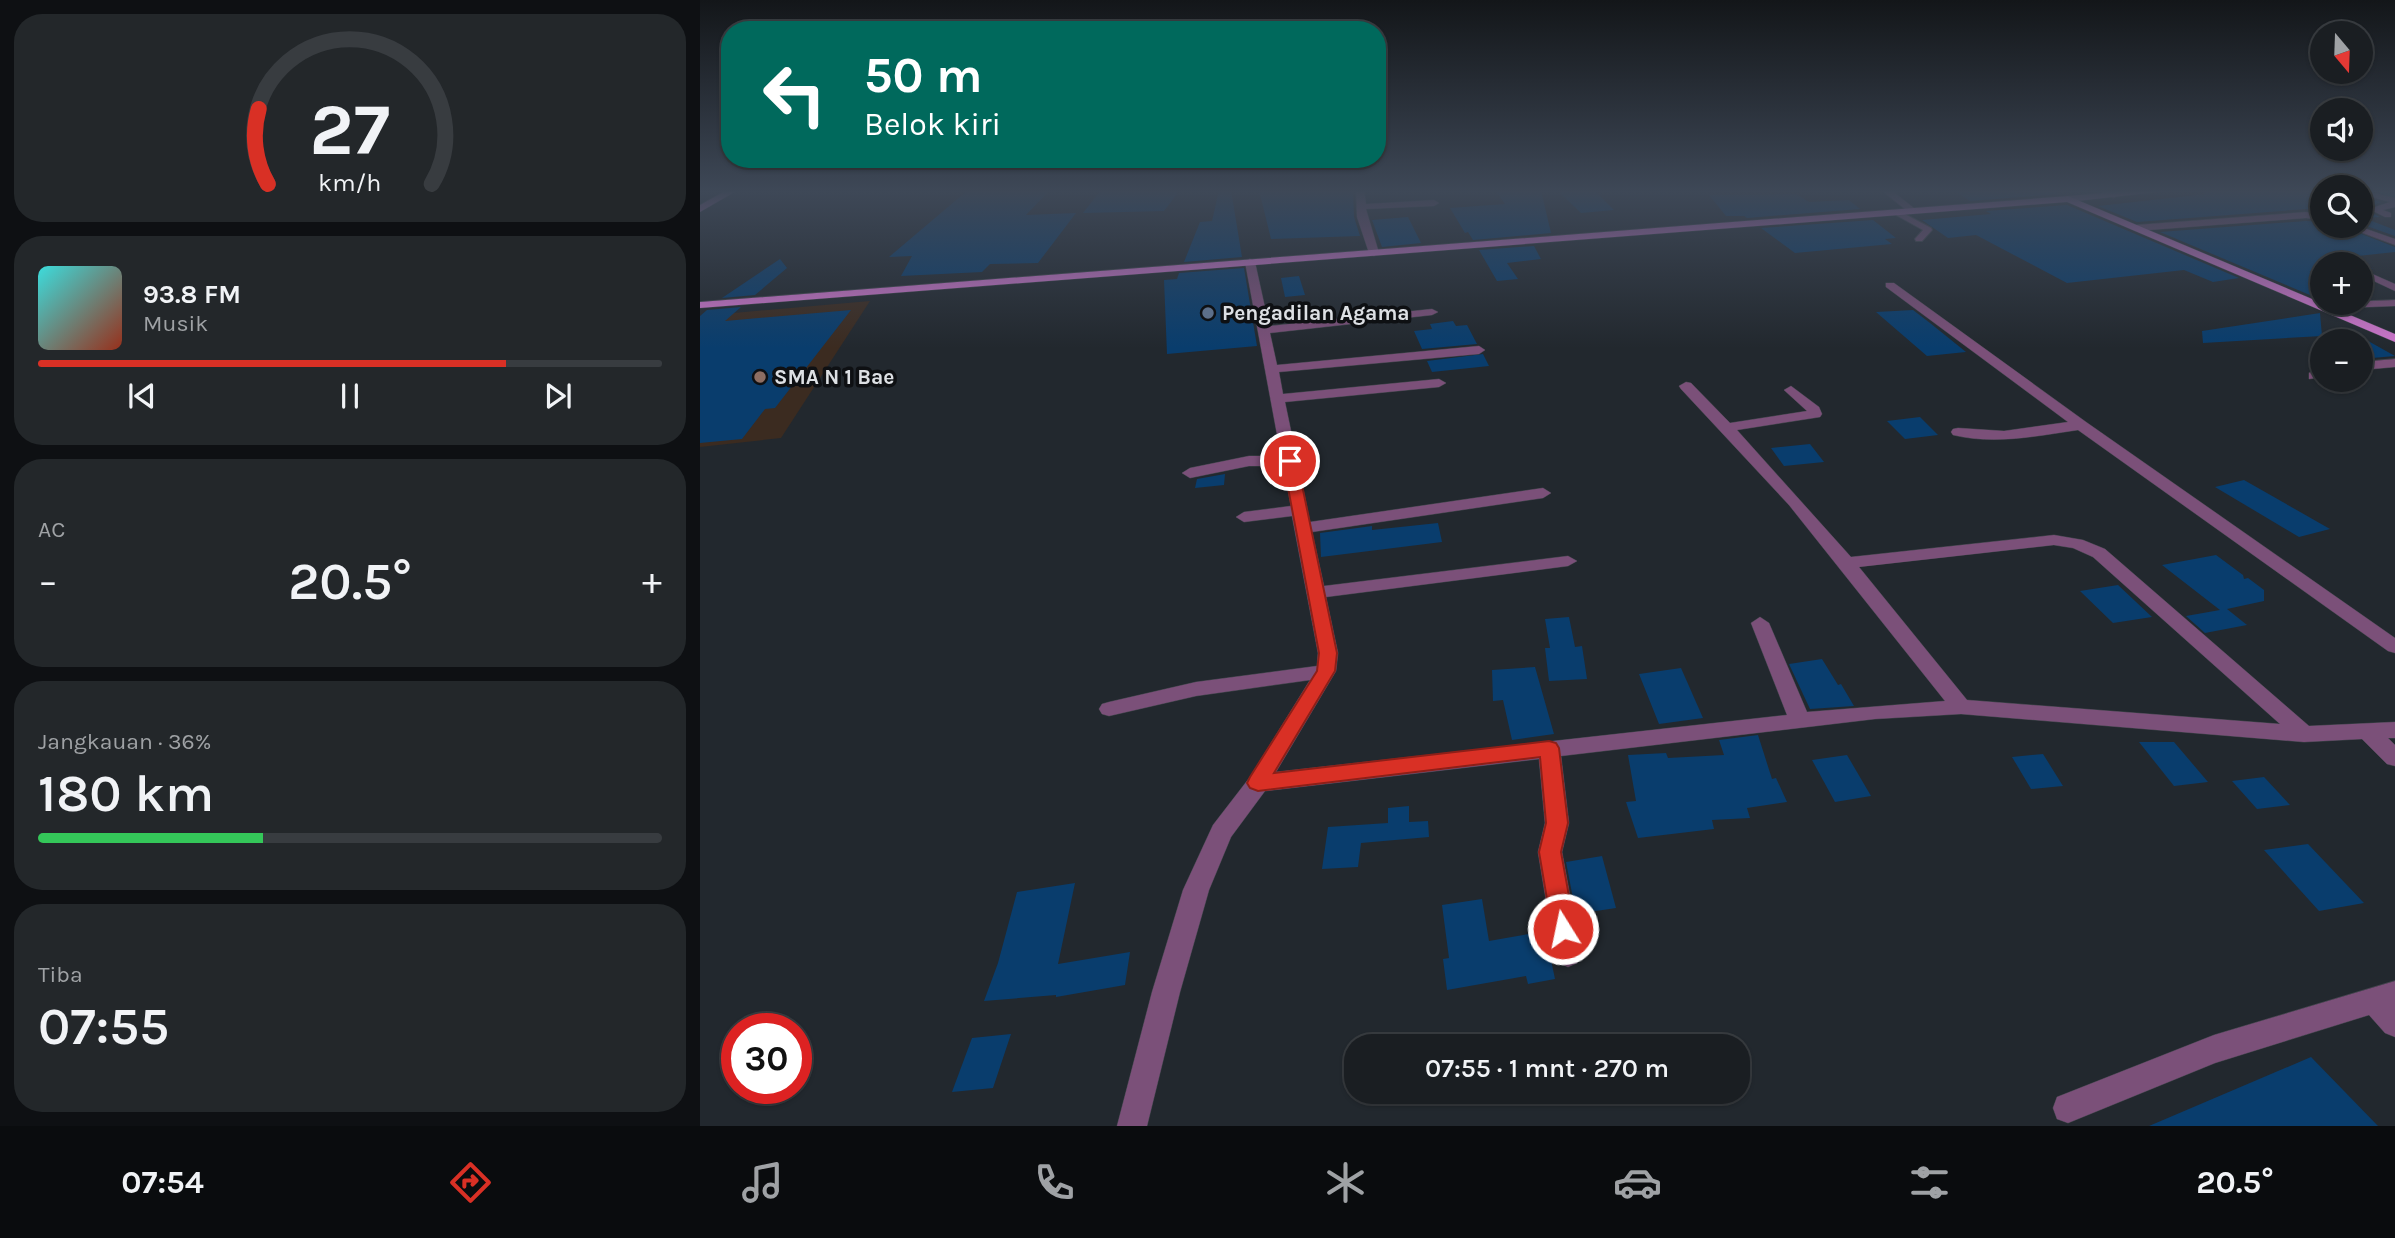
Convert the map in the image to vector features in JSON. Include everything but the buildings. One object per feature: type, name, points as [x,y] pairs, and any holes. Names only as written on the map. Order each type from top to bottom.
[{"type":"main road","points":[[700,305],[1511,243]]},
{"type":"main road","points":[[2171,243],[2310,302]]},
{"type":"main road","points":[[2340,315],[2395,338]]},
{"type":"street","points":[[1371,243],[1374,253]]},
{"type":"street","points":[[1132,1126],[1196,890],[1221,832],[1258,783],[1326,671],[1328,653],[1250,261]]},
{"type":"street","points":[[2373,277],[2395,288]]},
{"type":"street","points":[[1890,285],[2081,425],[2395,647]]},
{"type":"street","points":[[2373,304],[2395,303]]},
{"type":"street","points":[[1264,330],[1432,312]]},
{"type":"street","points":[[1271,369],[1479,350]]},
{"type":"street","points":[[2373,365],[2395,363]]},
{"type":"street","points":[[1278,399],[1439,383]]},
{"type":"street","points":[[1686,386],[1728,427],[1846,563],[1962,707]]},
{"type":"street","points":[[1728,427],[1815,414],[1814,410],[1791,390]]},
{"type":"street","points":[[1958,432],[1974,436],[2005,435],[2081,425]]},
{"type":"street","points":[[1190,472],[1249,461],[1290,461]]},
{"type":"street","points":[[1303,528],[1543,493]]},
{"type":"street","points":[[1244,517],[1299,510]]},
{"type":"street","points":[[1846,563],[2054,540],[2077,544],[2099,553],[2304,734]]},
{"type":"street","points":[[1316,593],[1568,561]]},
{"type":"street","points":[[1760,622],[1800,721]]},
{"type":"street","points":[[1109,709],[1196,689],[1326,671]]},
{"type":"street","points":[[1258,783],[1875,712],[1962,707],[2304,734],[2395,730]]},
{"type":"street","points":[[2368,732],[2395,758]]},
{"type":"street","points":[[1549,748],[1557,823],[1550,852],[1568,955]]},
{"type":"street","points":[[2068,1108],[2214,1049],[2384,996],[2395,1024]]},
{"type":"shaded area","name":"SMA N 1 Bae","points":[[870,301],[781,438],[700,447],[700,316]]},
{"type":"place","name":"Pengadilan Agama","points":[[1208,313]]},
{"type":"place","name":"SMA N 1 Bae","points":[[760,377]]},
{"type":"route","points":[[1290,461],[1328,653],[1326,671],[1258,783],[1549,748],[1557,823],[1550,852],[1563,929]]}]
